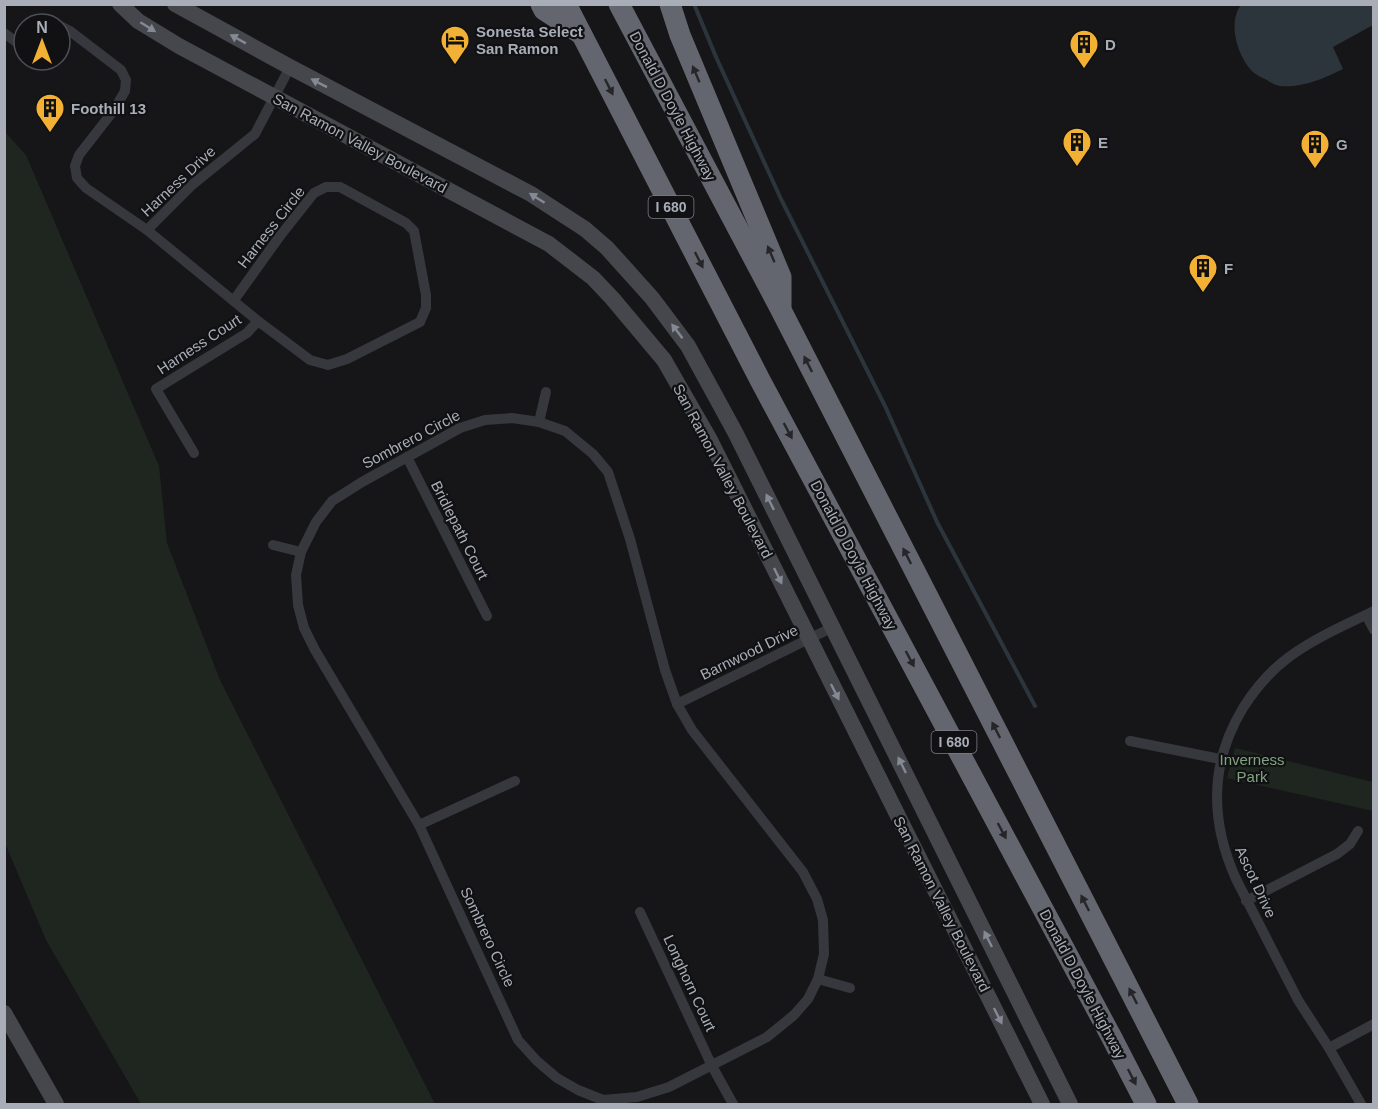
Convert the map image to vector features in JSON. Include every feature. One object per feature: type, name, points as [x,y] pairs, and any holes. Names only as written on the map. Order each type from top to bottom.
[{"type":"highway","points":[[541,4],[544,10],[582,35]]},
{"type":"highway","name":"Donald D Doyle Highway","points":[[566,4],[760,380],[1096,1006],[1146,1104]]},
{"type":"highway","name":"Donald D Doyle Highway","points":[[619,4],[781,310],[1188,1104]]},
{"type":"highway","points":[[670,4],[680,35],[781,277],[781,310]]},
{"type":"main road","name":"San Ramon Valley Boulevard","points":[[120,4],[138,21],[179,46],[549,244],[593,278],[664,360],[711,440],[1042,1104]]},
{"type":"main road","name":"San Ramon Valley Boulevard","points":[[175,4],[531,194],[585,228],[607,248],[652,298],[688,346],[735,432],[1070,1104]]},
{"type":"main road","points":[[4,1013],[56,1104]]},
{"type":"street","name":"Harness Drive","points":[[72,33],[121,70],[126,80],[124,91],[114,110],[79,155],[75,166],[77,178],[86,188],[147,230],[192,185],[255,134],[290,67]]},
{"type":"street","name":"Harness Circle","points":[[147,230],[258,321],[310,360],[328,364],[347,359],[420,322],[426,308],[426,295],[414,231],[406,223],[340,187],[326,187],[315,194],[280,236],[234,300]]},
{"type":"street","name":"Harness Court","points":[[194,453],[156,389],[247,333],[258,321]]},
{"type":"street","points":[[539,422],[546,392]]},
{"type":"street","name":"Sombrero Circle","points":[[512,418],[539,422],[565,431],[593,454],[608,472],[630,539],[665,670],[677,704],[692,730],[803,872],[817,899],[823,920],[824,954],[818,980],[808,999],[794,1015],[767,1037],[669,1087],[637,1097],[603,1102],[557,1078],[518,1040],[419,825],[315,650],[304,628],[298,605],[296,575],[301,552],[316,522],[332,501],[460,428],[485,420],[512,418]]},
{"type":"street","name":"Bridlepath Court","points":[[407,457],[487,616]]},
{"type":"street","points":[[273,545],[301,552]]},
{"type":"street","points":[[1370,613],[1374,630]]},
{"type":"street","name":"Ascot Drive","points":[[1361,1104],[1298,1000],[1228,862],[1218,819],[1218,777],[1220,759],[1228,736],[1259,685],[1288,657],[1370,613]]},
{"type":"street","name":"Barnwood Drive","points":[[677,704],[833,627]]},
{"type":"street","points":[[1131,741],[1220,759]]},
{"type":"street","points":[[419,825],[515,781]]},
{"type":"street","points":[[1246,901],[1337,854],[1350,844],[1358,831]]},
{"type":"street","name":"Longhorn Court","points":[[640,912],[712,1066],[733,1104]]},
{"type":"street","points":[[818,980],[850,988]]},
{"type":"street","points":[[1329,1048],[1374,1024]]},
{"type":"green space","points":[[5,132],[26,155],[159,466],[167,543],[220,680],[435,1104],[141,1104],[46,940],[5,843]]},
{"type":"green space","name":"Inverness Park","points":[[1235,748],[1373,782],[1373,811],[1227,778]]},
{"type":"shaded area","points":[[1241,5],[1373,5],[1373,25],[1333,47],[1343,69],[1312,82],[1296,86],[1280,86],[1254,73],[1243,59],[1235,31],[1235,21]]},
{"type":"waterway","points":[[694,4],[781,199],[885,406],[937,522],[1035,706]]},
{"type":"place","name":"Sonesta Select San Ramon","points":[[455,66]]},
{"type":"place","name":"D","points":[[1084,70]]},
{"type":"place","name":"Foothill 13","points":[[50,134]]},
{"type":"place","name":"E","points":[[1077,168]]},
{"type":"place","name":"G","points":[[1315,170]]},
{"type":"place","name":"F","points":[[1203,294]]}]
